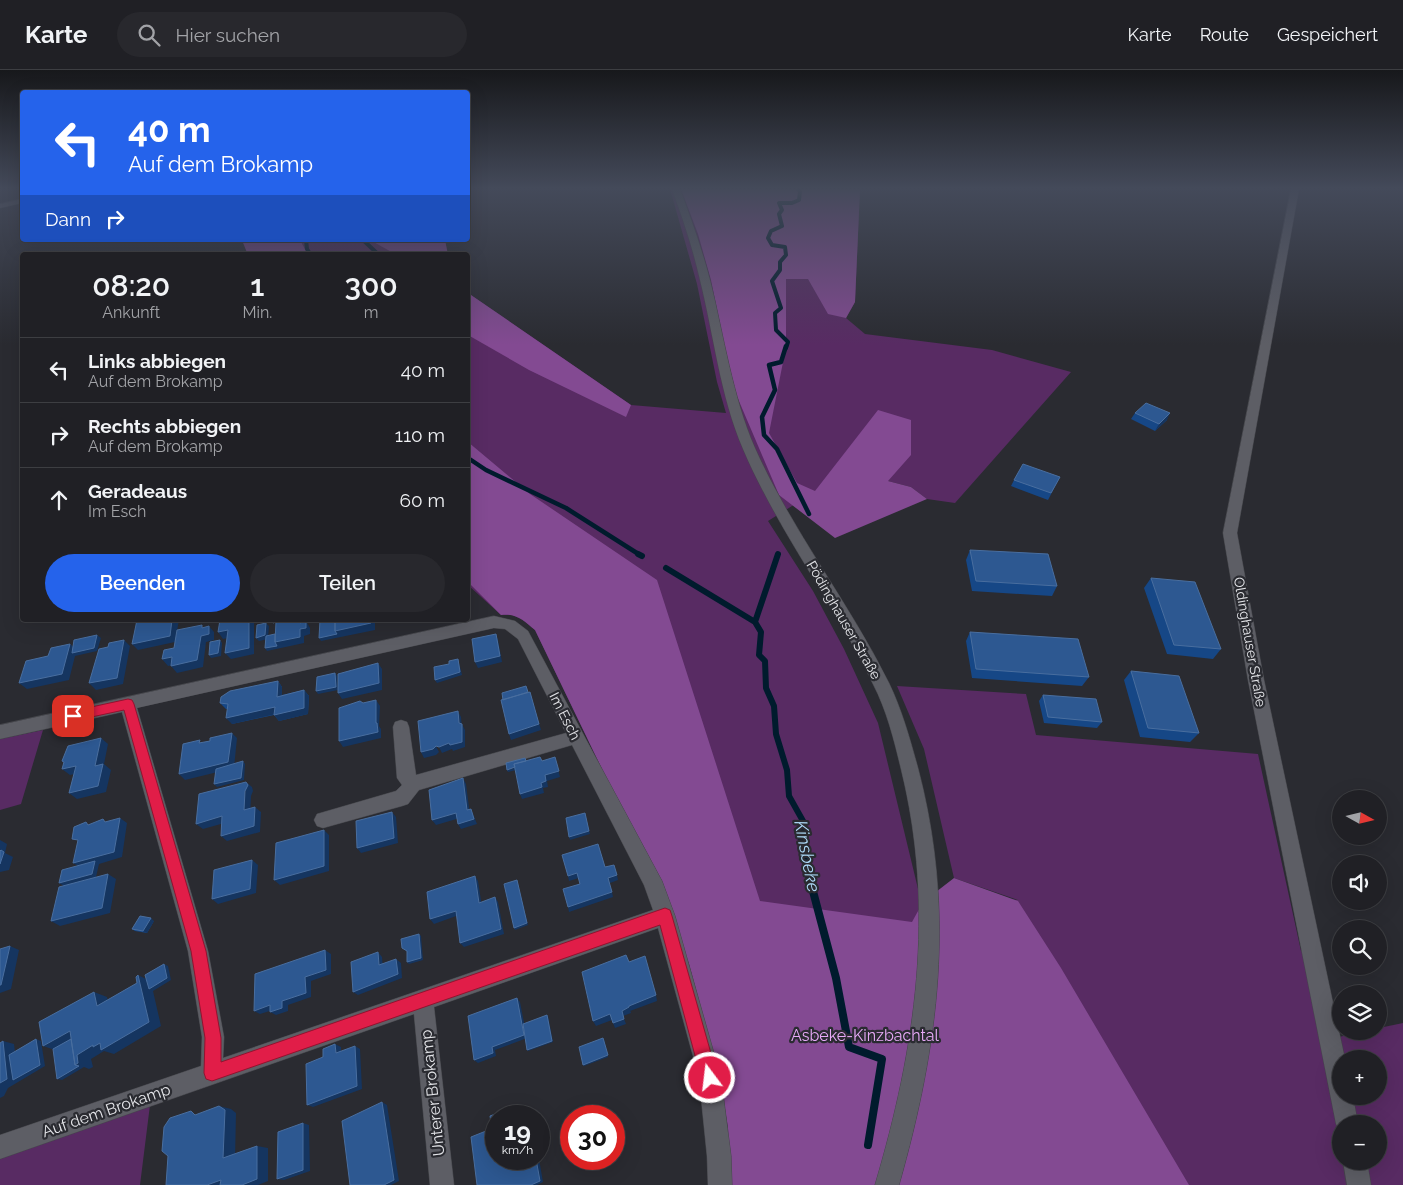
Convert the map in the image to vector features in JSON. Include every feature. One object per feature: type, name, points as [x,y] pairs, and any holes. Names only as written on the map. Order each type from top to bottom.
[{"type":"street","name":"Pödinghauser Straße","points":[[695,241],[705,281],[721,361],[736,417],[778,508],[864,648],[883,686],[910,768],[921,815],[927,855],[929,896],[929,942],[925,1015],[918,1068],[888,1185]]},
{"type":"street","name":"Oldinghauser Straße","points":[[1285,241],[1230,534],[1256,680],[1333,1050]]},
{"type":"street","name":"Im Esch","points":[[0,732],[494,622],[506,623],[515,627],[523,635],[652,881],[665,916],[710,1078],[719,1156],[720,1185]]},
{"type":"street","points":[[128,704],[198,951],[213,1038],[212,1073]]},
{"type":"street","points":[[401,727],[406,778],[413,784]]},
{"type":"street","points":[[323,820],[402,798],[413,784],[576,737]]},
{"type":"street","name":"Auf dem Brokamp","points":[[0,1147],[665,916]]},
{"type":"street","name":"Unterer Brokamp","points":[[423,1000],[442,1185]]},
{"type":"street","points":[[1356,1170],[1359,1185]]},
{"type":"green space","name":"Asbeke-Kinzbachtal","points":[[685,241],[858,241],[855,302],[846,318],[865,334],[992,350],[1071,372],[955,503],[927,499],[911,487],[888,481],[816,491],[768,521],[813,591],[844,649],[878,723],[919,893],[1018,900],[954,878],[924,749],[897,686],[1026,694],[1036,735],[1258,754],[1301,951],[1313,953],[1332,1030],[1332,1040],[1387,1040],[1387,1026],[1403,1023],[1403,1185],[729,1185],[728,1128],[720,1077],[689,964],[669,908],[535,630],[516,616],[501,615],[470,587],[470,294],[631,405],[726,413],[717,382],[697,284]]},
{"type":"green space","points":[[700,241],[858,241],[855,302],[846,318],[828,314],[808,279],[786,279],[786,347],[769,433],[797,483],[815,491],[878,410],[911,420],[911,455],[888,481],[911,487],[927,499],[835,538],[779,495],[733,387],[711,280]]},
{"type":"green space","points":[[243,242],[445,242],[447,252],[247,252]]},
{"type":"green space","points":[[243,242],[301,242],[306,252],[247,252]]},
{"type":"green space","points":[[374,242],[445,242],[447,252],[392,252]]},
{"type":"green space","points":[[470,294],[631,405],[626,417],[529,370],[470,336]]},
{"type":"green space","points":[[470,444],[530,494],[657,580],[760,901],[912,922],[923,902],[954,878],[1018,901],[1061,968],[1189,1185],[729,1185],[728,1128],[720,1077],[689,964],[669,908],[535,630],[516,616],[501,615],[470,584]]},
{"type":"green space","points":[[43,730],[21,804],[0,810],[0,739]]},
{"type":"green space","points":[[150,1105],[140,1185],[0,1185],[0,1159]]},
{"type":"building","points":[[1146,403],[1170,413],[1159,424],[1135,413]]},
{"type":"building","points":[[1023,464],[1060,477],[1051,493],[1014,480]]},
{"type":"building","points":[[970,550],[1048,554],[1057,586],[976,581]]},
{"type":"building","points":[[1151,578],[1195,582],[1221,649],[1174,645]]},
{"type":"building","points":[[137,622],[172,622],[170,636],[132,644]]},
{"type":"building","points":[[220,622],[249,622],[249,648],[225,653],[228,630],[218,632]]},
{"type":"building","points":[[276,622],[306,622],[306,628],[300,629],[300,637],[275,642]]},
{"type":"building","points":[[320,622],[335,622],[337,634],[319,638]]},
{"type":"building","points":[[335,622],[371,622],[371,623],[335,631]]},
{"type":"building","points":[[266,623],[265,635],[256,638],[257,625]]},
{"type":"building","points":[[202,625],[202,628],[209,626],[209,634],[201,636],[197,660],[171,666],[172,657],[162,659],[164,650],[174,648],[177,630]]},
{"type":"building","points":[[970,632],[1078,639],[1089,677],[976,669]]},
{"type":"building","points":[[275,634],[277,646],[265,648],[266,636]]},
{"type":"building","points":[[496,634],[500,656],[475,662],[472,639]]},
{"type":"building","points":[[97,635],[94,648],[72,653],[74,640]]},
{"type":"building","points":[[124,640],[117,678],[89,683],[99,649],[108,647],[109,643]]},
{"type":"building","points":[[220,640],[218,653],[209,655],[210,642]]},
{"type":"building","points":[[70,644],[62,674],[19,683],[26,661],[48,656],[51,648]]},
{"type":"building","points":[[458,659],[460,672],[435,680],[434,667],[449,664],[449,661]]},
{"type":"building","points":[[378,663],[379,683],[338,693],[338,674]]},
{"type":"building","points":[[1131,671],[1179,676],[1199,733],[1148,728]]},
{"type":"building","points":[[335,673],[336,687],[316,691],[317,677]]},
{"type":"building","points":[[278,681],[277,697],[304,690],[304,708],[274,715],[275,707],[226,718],[228,704],[220,703],[221,697],[230,691]]},
{"type":"building","points":[[526,686],[528,692],[503,700],[502,693]]},
{"type":"building","points":[[530,692],[539,724],[509,734],[501,700]]},
{"type":"building","points":[[1043,695],[1096,699],[1102,722],[1048,717]]},
{"type":"building","points":[[376,700],[378,732],[339,741],[339,708],[360,701],[363,703]]},
{"type":"building","points":[[458,711],[459,723],[462,724],[462,742],[436,746],[433,749],[421,752],[418,721]]},
{"type":"building","points":[[232,733],[228,762],[179,774],[183,744],[200,740],[199,743],[210,741],[210,738]]},
{"type":"building","points":[[101,738],[95,766],[103,764],[98,786],[69,793],[76,766],[62,769],[64,762],[62,761],[68,746]]},
{"type":"building","points":[[540,757],[542,761],[555,757],[559,771],[545,775],[546,781],[541,783],[542,787],[520,794],[514,764]]},
{"type":"building","points":[[525,758],[526,761],[514,764],[515,767],[507,770],[506,763]]},
{"type":"building","points":[[243,761],[241,778],[214,784],[216,769]]},
{"type":"building","points":[[463,778],[467,810],[471,809],[474,819],[458,824],[456,813],[432,820],[429,790]]},
{"type":"building","points":[[246,782],[248,785],[245,791],[244,810],[255,807],[254,826],[221,836],[222,816],[196,824],[199,794]]},
{"type":"building","points":[[392,812],[394,838],[357,848],[356,821]]},
{"type":"building","points":[[585,813],[589,831],[569,837],[566,818]]},
{"type":"building","points":[[120,818],[114,852],[73,863],[78,840],[72,839],[74,827],[86,822],[88,825],[103,819],[105,822]]},
{"type":"building","points":[[324,830],[324,866],[274,880],[276,843]]},
{"type":"building","points":[[598,844],[605,867],[614,865],[617,875],[608,878],[612,892],[568,907],[563,889],[580,884],[577,873],[568,876],[562,855]]},
{"type":"building","points":[[0,851],[4,852],[0,864]]},
{"type":"building","points":[[252,860],[250,889],[212,899],[214,870]]},
{"type":"building","points":[[95,861],[92,874],[59,883],[62,870]]},
{"type":"building","points":[[108,874],[102,908],[51,921],[59,887]]},
{"type":"building","points":[[475,876],[479,903],[495,897],[501,929],[460,943],[456,911],[430,919],[427,892]]},
{"type":"building","points":[[517,880],[527,923],[514,928],[504,884]]},
{"type":"building","points":[[140,916],[151,918],[143,931],[132,929]]},
{"type":"building","points":[[419,934],[421,958],[407,962],[407,951],[402,948],[401,939]]},
{"type":"building","points":[[10,946],[1,985],[0,985],[0,949]]},
{"type":"building","points":[[325,950],[326,970],[305,977],[306,993],[282,1001],[282,1008],[270,1012],[270,1005],[254,1011],[255,974]]},
{"type":"building","points":[[378,952],[379,965],[396,959],[398,974],[353,992],[351,962]]},
{"type":"building","points":[[626,955],[629,962],[645,956],[656,995],[629,1006],[622,1011],[624,1019],[613,1023],[610,1014],[593,1021],[582,972]]},
{"type":"building","points":[[164,964],[167,978],[149,989],[145,975]]},
{"type":"building","points":[[138,975],[149,1022],[101,1050],[100,1043],[93,1047],[93,1045],[77,1055],[78,1063],[75,1065],[70,1031],[43,1046],[39,1022],[94,992],[97,1006],[137,983],[136,977]]},
{"type":"building","points":[[517,998],[524,1035],[492,1047],[493,1053],[474,1060],[468,1016]]},
{"type":"building","points":[[547,1015],[552,1041],[527,1050],[523,1024]]},
{"type":"building","points":[[603,1038],[608,1055],[583,1065],[579,1047]]},
{"type":"building","points":[[36,1039],[40,1065],[13,1080],[9,1055]]},
{"type":"building","points":[[71,1039],[75,1065],[79,1066],[57,1079],[53,1049]]},
{"type":"building","points":[[3,1041],[7,1079],[0,1083],[0,1043]]},
{"type":"building","points":[[335,1044],[336,1053],[355,1046],[357,1086],[307,1105],[306,1064],[323,1057],[323,1049]]},
{"type":"building","points":[[382,1102],[394,1180],[384,1185],[350,1185],[342,1121]]},
{"type":"building","points":[[219,1106],[225,1110],[223,1158],[257,1146],[257,1179],[242,1185],[220,1185],[221,1180],[207,1185],[166,1185],[168,1156],[162,1151],[164,1127],[170,1118],[191,1111],[195,1115]]},
{"type":"building","points":[[303,1123],[303,1170],[277,1179],[278,1132]]},
{"type":"building","points":[[485,1131],[485,1170],[538,1170],[540,1181],[531,1185],[477,1185],[471,1137]]},
{"type":"waterway","name":"Kinsbeke","points":[[770,241],[772,245],[785,247],[786,255],[780,262],[780,270],[772,281],[781,308],[775,313],[776,330],[788,342],[786,348]]},
{"type":"waterway","points":[[306,242],[309,252]]},
{"type":"waterway","points":[[365,242],[376,252]]},
{"type":"waterway","name":"Kinsbeke","points":[[786,346],[781,362],[769,365],[775,390],[762,417],[764,435],[777,449],[809,514]]},
{"type":"waterway","points":[[470,459],[486,470],[566,508],[640,555]]},
{"type":"waterway","name":"Kinsbeke","points":[[755,622],[778,554]]},
{"type":"waterway","points":[[666,568],[755,622]]},
{"type":"waterway","name":"Kinsbeke","points":[[755,622],[761,632],[759,655],[765,661],[766,688],[774,706],[776,734],[787,770],[789,796],[803,821],[802,827]]},
{"type":"waterway","name":"Kinsbeke","points":[[802,826],[801,835],[810,880],[836,978],[849,1047],[882,1059],[868,1145]]},
{"type":"route","points":[[73,716],[128,704],[198,951],[213,1038],[212,1073],[665,916],[710,1078]]}]
